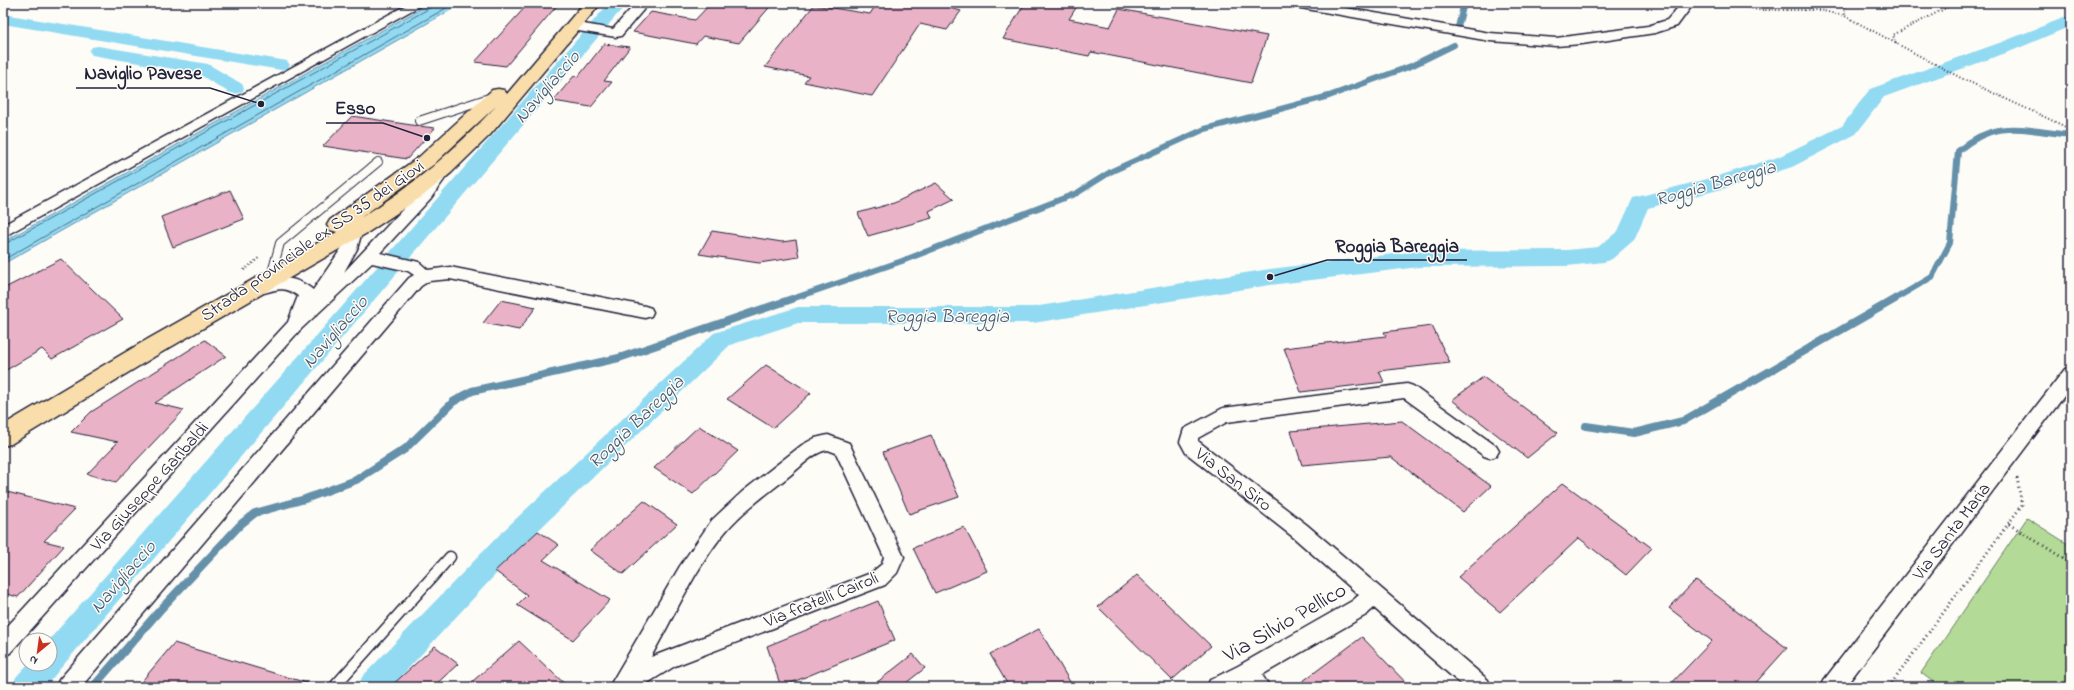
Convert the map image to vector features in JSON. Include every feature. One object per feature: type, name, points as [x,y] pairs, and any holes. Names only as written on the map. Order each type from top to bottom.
[{"type":"main road","name":"Strada provinciale ex SS 35 dei Giovi","points":[[189,325],[365,206],[426,161],[495,96],[558,41],[579,27],[593,3]]},
{"type":"main road","name":"Strada provinciale ex SS 35 dei Giovi","points":[[3,437],[189,325],[353,232],[413,194],[445,168],[513,97],[558,41]]},
{"type":"street","points":[[3,232],[419,3]]},
{"type":"street","points":[[579,27],[616,33],[643,3]]},
{"type":"street","points":[[1295,3],[1490,37],[1556,42],[1590,39],[1650,30],[1672,23],[1684,8],[1702,3]]},
{"type":"street","points":[[294,326],[355,270],[373,258],[426,194],[445,168]]},
{"type":"street","points":[[294,326],[338,268],[349,249],[353,232],[365,206]]},
{"type":"street","points":[[373,258],[419,271],[450,273],[645,312]]},
{"type":"street","points":[[67,687],[407,290],[419,271]]},
{"type":"street","points":[[253,290],[270,284],[284,283],[295,284],[307,294],[294,326]]},
{"type":"street","name":"Via Giuseppe Garibaldi","points":[[3,646],[294,326]]},
{"type":"street","name":"Via Santa Maria","points":[[1832,687],[2071,374]]},
{"type":"street","name":"Via San Siro","points":[[1480,687],[1300,531],[1190,446],[1188,440],[1190,434],[1223,415],[1407,391],[1490,451]]},
{"type":"street","name":"Via fratelli Cairoli","points":[[620,687],[648,647],[677,593],[711,536],[725,520],[744,501],[817,445],[833,442],[843,448],[894,557],[892,565],[887,573],[878,579],[668,659],[644,672],[624,687]]},
{"type":"street","name":"Via Silvio Pellico","points":[[1218,687],[1253,680],[1359,608],[1374,595]]},
{"type":"lane","points":[[418,121],[495,96]]},
{"type":"lane","points":[[273,269],[280,243],[378,162]]},
{"type":"lane","points":[[334,687],[450,557]]},
{"type":"path","points":[[1735,3],[1757,10],[1819,10],[1845,16],[1961,78],[2064,126],[2071,132]]},
{"type":"path","points":[[1844,3],[1845,16]]},
{"type":"path","points":[[1896,44],[1893,36],[1956,3]]},
{"type":"path","points":[[1889,687],[2022,505],[2016,476]]},
{"type":"path","points":[[2009,524],[2071,563]]},
{"type":"green space","points":[[2027,518],[2071,546],[2071,687],[1940,687],[1921,673]]},
{"type":"water","points":[[431,3],[463,3],[3,264],[3,242]]},
{"type":"building","points":[[529,3],[559,3],[506,66],[475,62]]},
{"type":"building","points":[[711,3],[773,3],[739,43],[703,36],[696,44],[633,32],[651,12],[695,20]]},
{"type":"building","points":[[877,3],[954,3],[950,8],[961,11],[947,30],[920,24],[872,96],[804,82],[809,76],[765,67],[814,5],[870,14]]},
{"type":"building","points":[[1025,3],[1079,3],[1069,19],[1110,27],[1119,9],[1267,36],[1251,83],[1091,52],[1089,56],[1003,39]]},
{"type":"building","points":[[604,44],[630,47],[604,81],[612,82],[591,107],[553,101],[574,76],[578,77]]},
{"type":"building","points":[[352,116],[435,128],[407,159],[323,146]]},
{"type":"building","points":[[936,183],[954,199],[929,211],[932,218],[868,236],[858,213],[894,203]]},
{"type":"building","points":[[230,190],[244,219],[173,247],[161,217]]},
{"type":"building","points":[[712,231],[782,242],[796,240],[799,257],[759,263],[699,254]]},
{"type":"building","points":[[61,259],[123,319],[52,359],[42,349],[3,372],[3,289]]},
{"type":"building","points":[[501,300],[536,307],[519,330],[483,323]]},
{"type":"building","points":[[1432,326],[1450,363],[1379,371],[1384,382],[1301,392],[1284,348],[1386,336],[1384,332]]},
{"type":"building","points":[[205,340],[226,356],[155,403],[184,410],[116,482],[87,474],[118,442],[71,432],[91,412]]},
{"type":"building","points":[[766,365],[811,393],[773,428],[727,399]]},
{"type":"building","points":[[1483,377],[1558,433],[1527,458],[1452,400]]},
{"type":"building","points":[[1402,421],[1491,486],[1463,512],[1391,457],[1302,465],[1291,431]]},
{"type":"building","points":[[699,426],[738,451],[693,494],[654,468]]},
{"type":"building","points":[[931,435],[959,497],[909,514],[883,452]]},
{"type":"building","points":[[1563,483],[1652,548],[1626,575],[1579,538],[1500,612],[1458,577]]},
{"type":"building","points":[[3,491],[75,509],[44,541],[64,546],[18,597],[3,593]]},
{"type":"building","points":[[644,501],[677,524],[623,574],[590,550]]},
{"type":"building","points":[[964,527],[987,571],[935,593],[913,548]]},
{"type":"building","points":[[538,531],[559,545],[543,560],[610,600],[573,640],[517,605],[527,595],[495,571]]},
{"type":"building","points":[[1137,575],[1211,646],[1172,680],[1098,607]]},
{"type":"building","points":[[1696,580],[1787,648],[1752,687],[1668,687],[1712,641],[1669,608]]},
{"type":"building","points":[[878,601],[895,640],[781,687],[767,646]]},
{"type":"building","points":[[1039,629],[1073,687],[1009,687],[990,654]]},
{"type":"building","points":[[1362,637],[1410,687],[1295,687]]},
{"type":"building","points":[[519,641],[568,687],[466,687]]},
{"type":"building","points":[[174,643],[307,683],[306,687],[137,687]]},
{"type":"building","points":[[435,646],[458,664],[433,687],[390,687]]},
{"type":"building","points":[[913,654],[925,668],[901,687],[871,687]]},
{"type":"waterway","name":"Navigliaccio","points":[[58,651],[618,3]]},
{"type":"waterway","points":[[1458,27],[1464,3]]},
{"type":"waterway","points":[[3,19],[281,65]]},
{"type":"waterway","name":"Roggia Bareggia","points":[[372,687],[512,539],[722,339],[798,315],[1033,315],[1270,277],[1419,259],[1567,258],[1604,254],[1627,235],[1640,203],[1719,183],[1785,162],[1849,130],[1877,93],[2008,46],[2071,20]]},
{"type":"waterway","points":[[789,300],[902,261],[1077,193],[1112,171],[1205,129],[1329,96],[1411,66],[1454,45]]},
{"type":"waterway","points":[[98,51],[202,68],[235,88]]},
{"type":"waterway","points":[[1893,300],[1932,277],[1950,243],[1958,151],[1972,140],[1999,130],[2025,129],[2071,135]]},
{"type":"waterway","points":[[93,687],[160,610],[241,524],[255,513],[305,499],[356,480],[405,449],[453,402],[472,391],[619,358],[792,299]]},
{"type":"waterway","points":[[1586,426],[1634,433],[1683,421],[1895,299]]},
{"type":"waterway","name":"Navigliaccio","points":[[26,687],[39,672]]},
{"type":"place","name":"Naviglio Pavese","points":[[261,104]]},
{"type":"place","name":"Esso","points":[[427,138]]},
{"type":"place","name":"Roggia Bareggia","points":[[1270,277]]}]
